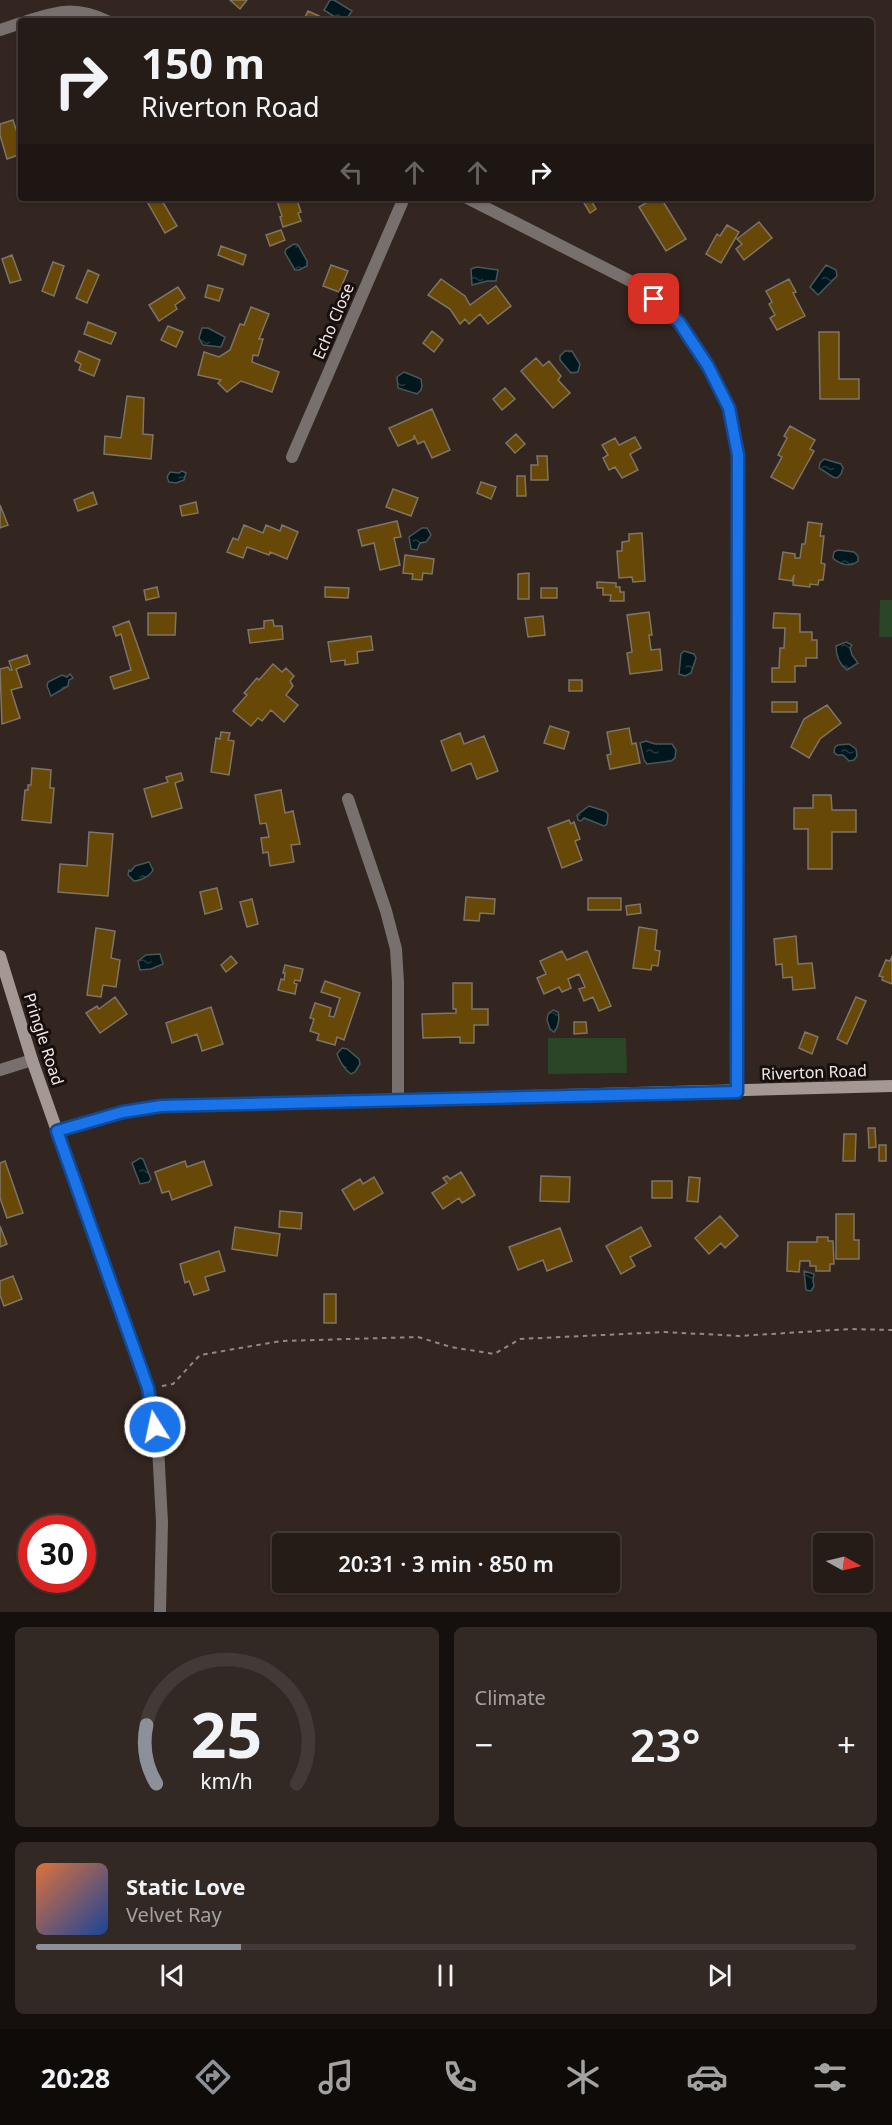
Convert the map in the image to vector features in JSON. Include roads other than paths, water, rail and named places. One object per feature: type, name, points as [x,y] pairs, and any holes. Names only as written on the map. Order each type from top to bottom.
[{"type":"street","points":[[36,18],[54,12],[71,10],[93,14],[101,18]]},
{"type":"street","points":[[0,30],[18,24]]},
{"type":"street","name":"Echo Close","points":[[292,458],[403,201]]},
{"type":"street","points":[[473,201],[642,287],[679,322],[708,366],[729,408],[738,455],[737,1092]]},
{"type":"street","points":[[348,799],[386,911],[396,949],[398,1101]]},
{"type":"street","name":"Pringle Road","points":[[0,956],[57,1131]]},
{"type":"street","points":[[0,1070],[32,1059]]},
{"type":"street","name":"Riverton Road","points":[[57,1131],[123,1112],[161,1106],[892,1086]]},
{"type":"street","points":[[57,1131],[148,1388],[158,1447],[162,1522],[160,1612]]},
{"type":"water","points":[[330,0],[334,0],[352,11],[347,18],[336,18],[324,10]]},
{"type":"water","points":[[294,244],[298,245],[307,261],[307,266],[299,270],[295,270],[285,253],[286,249]]},
{"type":"water","points":[[826,265],[836,270],[837,276],[818,295],[810,287]]},
{"type":"water","points":[[477,267],[498,270],[496,281],[472,285],[471,269]]},
{"type":"water","points":[[202,328],[208,328],[225,337],[221,347],[203,345],[199,338]]},
{"type":"water","points":[[565,351],[572,351],[580,364],[578,372],[571,373],[560,360],[560,356]]},
{"type":"water","points":[[404,372],[421,379],[421,390],[417,394],[398,388],[397,377]]},
{"type":"water","points":[[824,459],[841,464],[843,468],[837,478],[819,468]]},
{"type":"water","points":[[170,472],[186,473],[184,480],[176,483],[169,482],[167,477]]},
{"type":"water","points":[[422,528],[427,528],[431,535],[426,542],[420,543],[417,550],[411,549],[409,537]]},
{"type":"water","points":[[838,550],[854,552],[858,556],[858,561],[849,565],[838,562],[833,558],[834,552]]},
{"type":"water","points":[[846,642],[852,645],[850,648],[852,655],[858,663],[847,670],[838,660],[836,646]]},
{"type":"water","points":[[684,651],[694,654],[696,658],[691,673],[685,676],[679,674],[681,654]]},
{"type":"water","points":[[70,674],[73,678],[69,680],[68,686],[51,696],[47,686],[48,682]]},
{"type":"water","points":[[646,741],[655,744],[672,744],[676,750],[675,758],[671,761],[647,764],[640,743]]},
{"type":"water","points":[[849,744],[856,749],[857,756],[854,760],[849,761],[843,755],[837,755],[834,752],[838,745]]},
{"type":"water","points":[[589,806],[608,814],[607,824],[604,826],[584,818],[581,821],[578,820],[577,815]]},
{"type":"water","points":[[149,862],[153,870],[145,878],[134,881],[128,875],[129,870],[131,871],[135,866]]},
{"type":"water","points":[[160,954],[163,964],[151,969],[140,970],[138,961],[146,955]]},
{"type":"water","points":[[553,1010],[558,1012],[559,1017],[554,1032],[550,1029],[547,1020],[548,1014]]},
{"type":"water","points":[[342,1048],[347,1049],[359,1059],[360,1064],[351,1074],[342,1065],[337,1054]]},
{"type":"water","points":[[140,1158],[143,1159],[151,1179],[149,1182],[140,1184],[132,1163]]},
{"type":"water","points":[[804,1271],[814,1274],[814,1286],[811,1291],[806,1290]]}]
